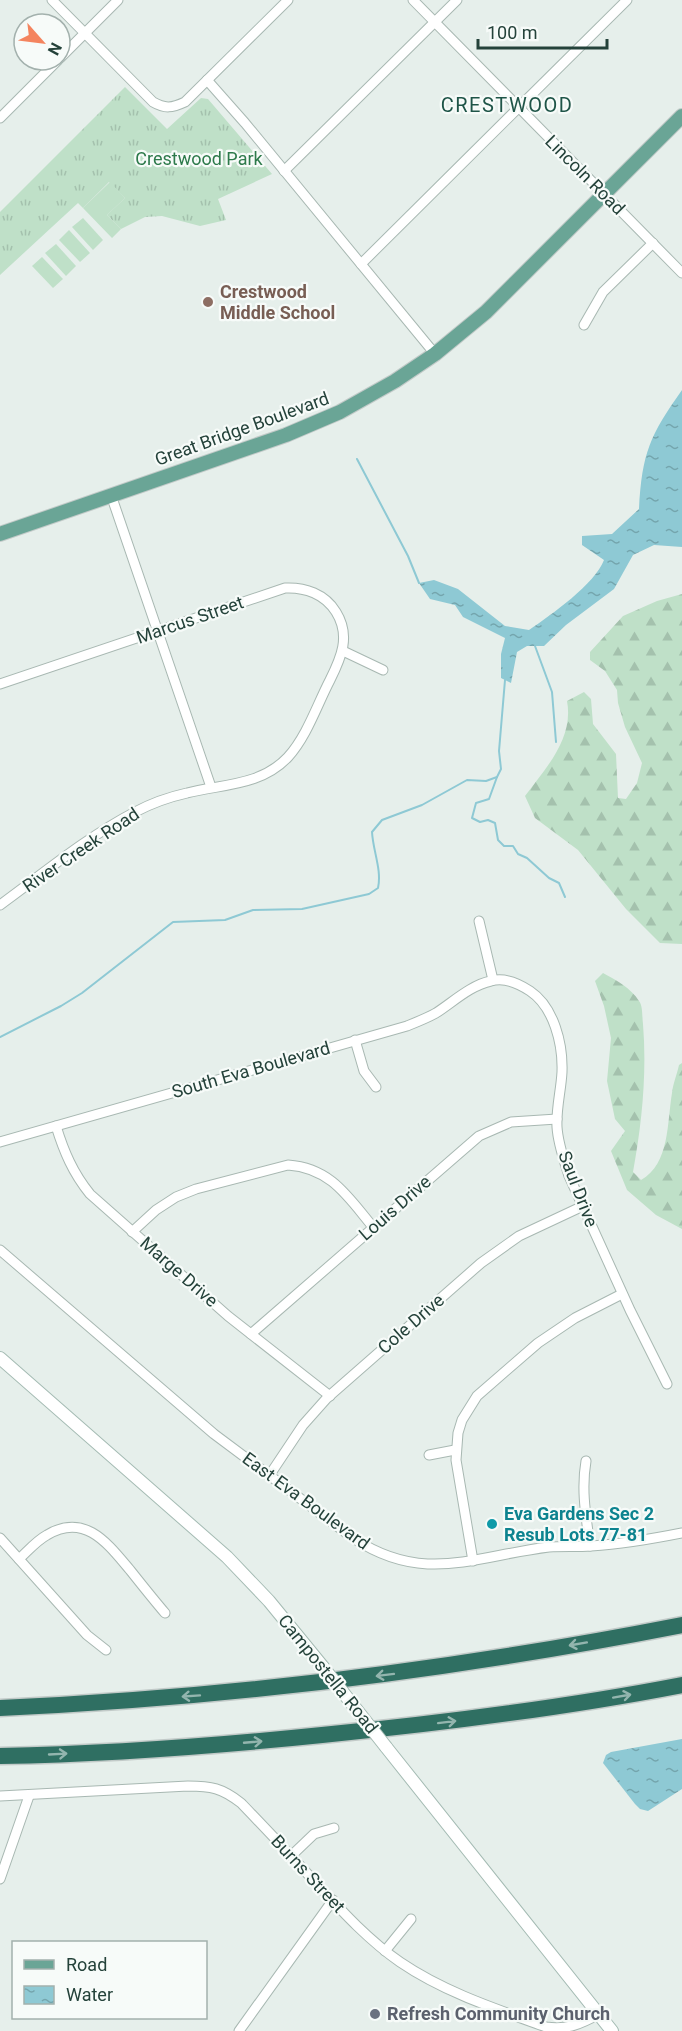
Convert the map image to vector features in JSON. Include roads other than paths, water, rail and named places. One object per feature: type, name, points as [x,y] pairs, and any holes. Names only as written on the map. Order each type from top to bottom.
[{"type":"highway","points":[[0,1708],[94,1704],[202,1695],[419,1671],[682,1624]]},
{"type":"highway","points":[[0,1756],[189,1748],[394,1728],[504,1715],[682,1687]]},
{"type":"main road","name":"Great Bridge Boulevard","points":[[0,534],[245,450],[325,419],[386,386],[435,354],[486,312],[682,116]]},
{"type":"main road","name":"Campostella Road","points":[[0,1358],[227,1557],[269,1601],[612,2031]]},
{"type":"street","points":[[52,0],[153,102],[164,108],[175,107],[185,102],[288,0]]},
{"type":"street","points":[[72,46],[118,0]]},
{"type":"street","name":"Lincoln Road","points":[[412,0],[682,273]]},
{"type":"street","points":[[284,171],[457,0]]},
{"type":"street","points":[[361,264],[627,0]]},
{"type":"street","points":[[0,118],[46,72]]},
{"type":"street","points":[[207,80],[435,354]]},
{"type":"street","points":[[584,325],[603,292],[653,243]]},
{"type":"street","points":[[111,495],[211,788]]},
{"type":"street","name":"Marcus Street","points":[[0,684],[274,591],[292,588],[316,593],[329,602],[337,613],[343,628],[343,651]]},
{"type":"street","points":[[343,651],[383,670]]},
{"type":"street","name":"River Creek Road","points":[[0,905],[100,833],[153,803],[249,781],[279,765],[297,744],[343,651]]},
{"type":"street","points":[[479,921],[493,980]]},
{"type":"street","name":"South Eva Boulevard","points":[[0,1142],[421,1020],[471,990],[493,980]]},
{"type":"street","name":"Saul Drive","points":[[493,980],[511,981],[522,985],[542,1002],[551,1018],[557,1033],[561,1058],[562,1074],[557,1119],[562,1156],[622,1294],[667,1384]]},
{"type":"street","points":[[356,1040],[364,1071],[376,1087]]},
{"type":"street","name":"Louis Drive","points":[[251,1334],[478,1136],[511,1122],[557,1119]]},
{"type":"street","name":"Marge Drive","points":[[56,1126],[67,1159],[82,1185],[104,1208],[251,1334],[330,1396]]},
{"type":"street","points":[[132,1232],[156,1210],[176,1197],[288,1165],[302,1166],[327,1176],[374,1227]]},
{"type":"street","name":"Cole Drive","points":[[269,1476],[303,1425],[330,1396],[481,1263],[519,1236],[583,1206]]},
{"type":"street","name":"East Eva Boulevard","points":[[0,1250],[214,1434],[353,1538],[392,1558],[429,1565],[473,1561],[532,1549],[630,1542],[682,1533]]},
{"type":"street","points":[[473,1561],[455,1450],[462,1420],[483,1391],[556,1329],[622,1294]]},
{"type":"street","points":[[429,1455],[455,1450]]},
{"type":"street","points":[[586,1461],[583,1497],[590,1546]]},
{"type":"street","points":[[19,1559],[41,1539],[58,1530],[73,1528],[90,1532],[105,1540],[165,1613]]},
{"type":"street","points":[[0,1538],[87,1635],[106,1650]]},
{"type":"street","name":"Burns Street","points":[[0,1796],[209,1786],[230,1795],[241,1803],[385,1951],[436,1984],[541,2028],[572,2027],[599,2014]]},
{"type":"street","points":[[0,1879],[29,1796]]},
{"type":"street","points":[[291,1856],[314,1834],[334,1828]]},
{"type":"street","points":[[238,2031],[333,1900]]},
{"type":"street","points":[[385,1951],[411,1919]]},
{"type":"water","points":[[682,390],[682,547],[654,545],[633,555],[614,589],[566,625],[544,646],[527,646],[517,652],[511,683],[501,678],[501,654],[505,638],[463,617],[455,605],[430,599],[419,583],[434,580],[458,589],[505,626],[529,630],[549,616],[592,579],[604,560],[582,545],[582,536],[612,534],[639,509],[642,473],[650,445],[662,420]]},
{"type":"water","points":[[682,1739],[682,1789],[648,1811],[640,1809],[635,1804],[603,1763],[606,1755],[611,1752]]},
{"type":"waterway","points":[[357,459],[408,556],[419,583]]},
{"type":"waterway","points":[[535,646],[552,692],[556,742]]},
{"type":"waterway","points":[[0,1037],[82,993],[173,922],[225,920],[253,910],[302,909],[369,894],[378,888],[379,874],[372,832],[382,820],[422,805],[467,780],[486,781],[497,777],[501,769],[499,751],[505,680]]},
{"type":"waterway","points":[[497,777],[489,799],[476,803],[472,818],[480,822],[488,820],[495,823],[498,840],[504,846],[513,846],[518,854],[527,858],[549,878],[559,883],[565,897]]},
{"type":"place","name":"Crestwood Middle School","points":[[208,302]]},
{"type":"place","name":"Eva Gardens Sec 2 Resub Lots 77-81","points":[[492,1524]]},
{"type":"place","name":"Refresh Community Church","points":[[375,2014]]},
{"type":"district","name":"CRESTWOOD","points":[[507,105]]},
{"type":"park label","name":"Crestwood Park","points":[[199,159]]}]
